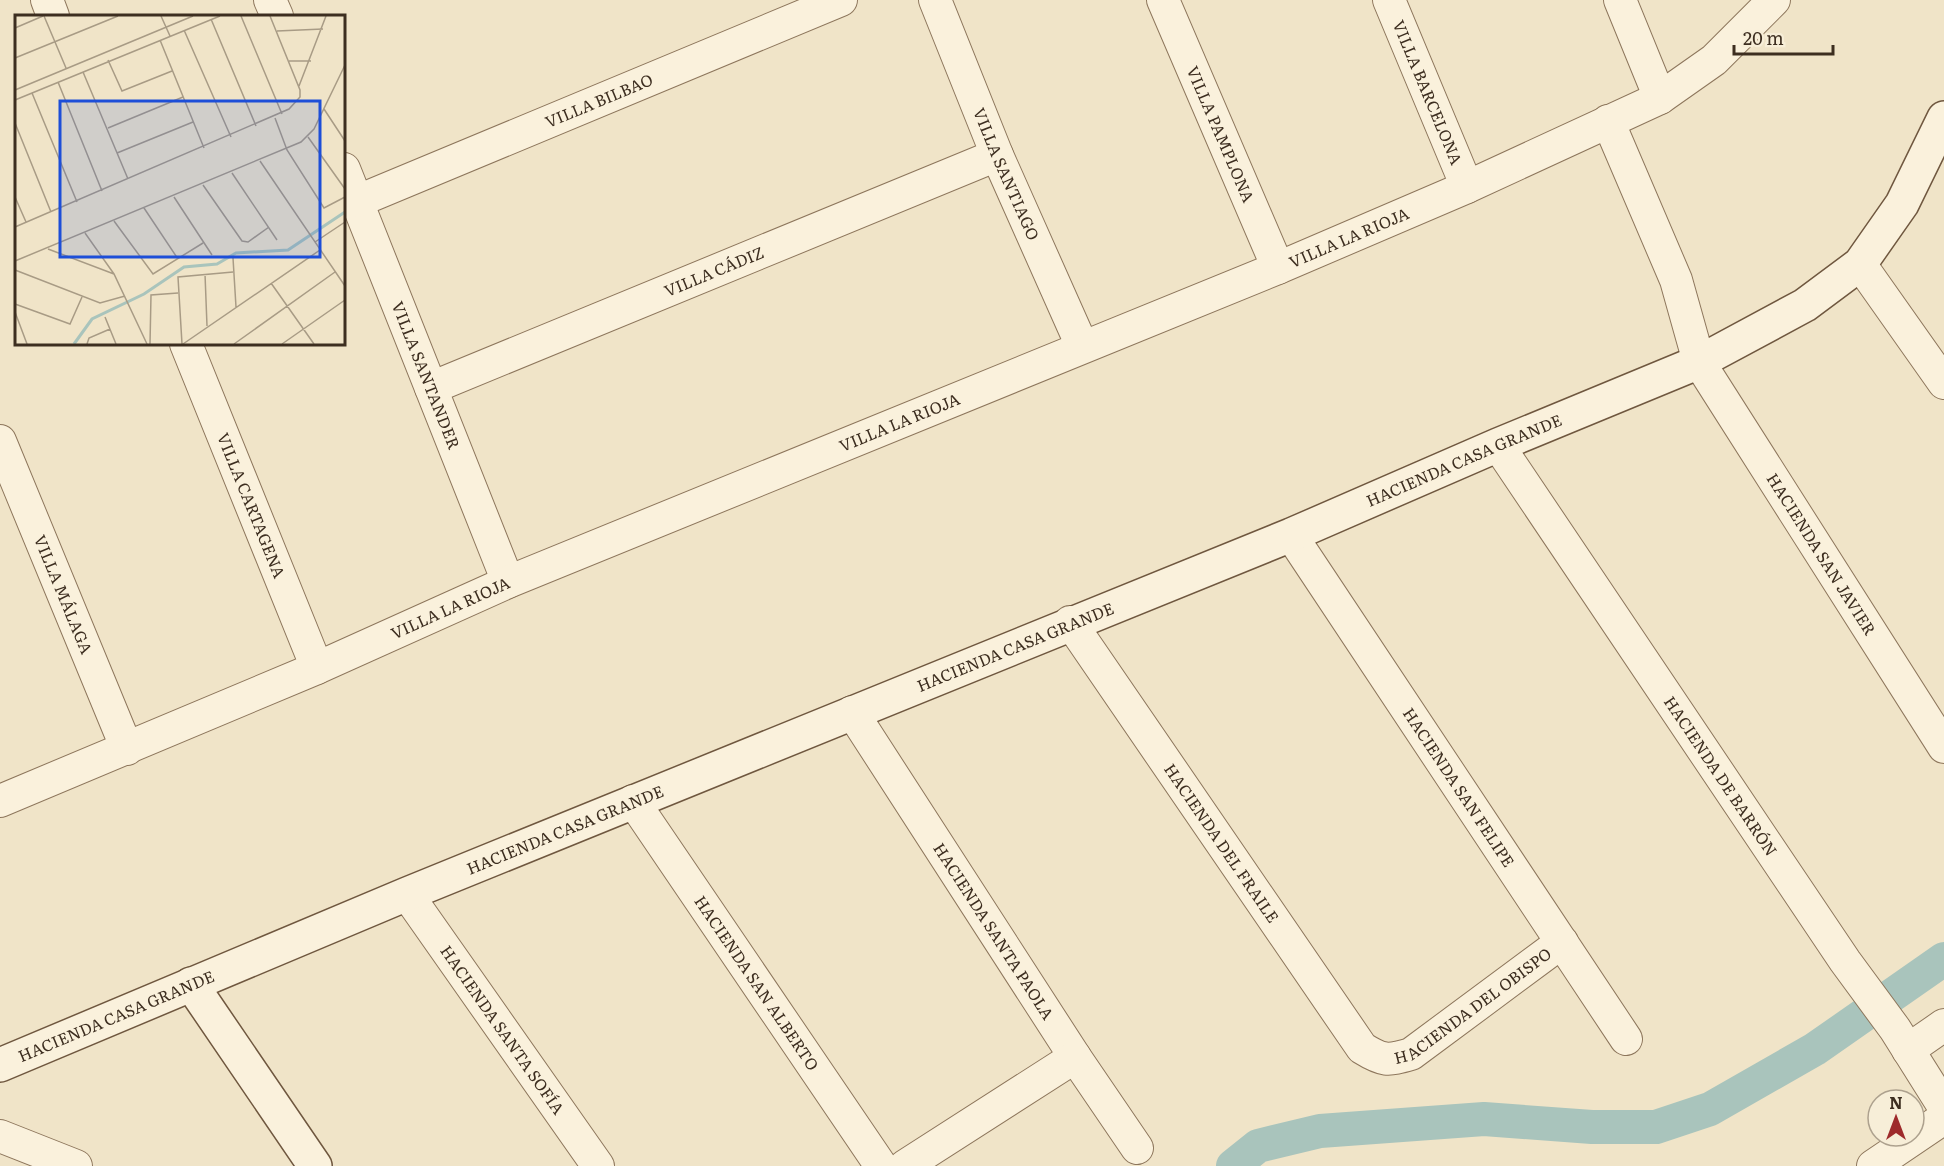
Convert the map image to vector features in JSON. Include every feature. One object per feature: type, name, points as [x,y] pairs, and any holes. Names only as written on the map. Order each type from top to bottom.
[{"type":"street","points":[[47,0],[53,15]]},
{"type":"street","points":[[270,0],[277,15]]},
{"type":"street","name":"VILLA BILBAO","points":[[358,201],[841,0]]},
{"type":"street","name":"VILLA SANTIAGO","points":[[935,0],[998,155],[1082,346]]},
{"type":"street","name":"VILLA PAMPLONA","points":[[1163,0],[1278,268]]},
{"type":"street","name":"VILLA BARCELONA","points":[[1389,0],[1467,187]]},
{"type":"street","points":[[1620,0],[1660,98]]},
{"type":"street","name":"VILLA LA RIOJA","points":[[0,801],[317,668],[508,582],[1278,268],[1467,187],[1660,98],[1714,60],[1774,0]]},
{"type":"street","name":"HACIENDA CASA GRANDE","points":[[0,1065],[633,801],[1070,622],[1291,535],[1498,445],[1699,362],[1805,305],[1860,264],[1902,204],[1944,118]]},
{"type":"street","name":"HACIENDA SAN JAVIER","points":[[1608,122],[1676,280],[1699,362],[1944,747]]},
{"type":"street","name":"VILLA CÁDIZ","points":[[430,388],[998,155]]},
{"type":"street","name":"VILLA SANTANDER","points":[[345,171],[508,582]]},
{"type":"street","points":[[1860,264],[1944,383]]},
{"type":"street","name":"VILLA CARTAGENA","points":[[186,345],[317,668]]},
{"type":"street","name":"VILLA MÁLAGA","points":[[0,441],[127,749]]},
{"type":"street","name":"HACIENDA DE BARRÓN","points":[[1498,445],[1845,961],[1901,1039],[1944,1107]]},
{"type":"street","name":"HACIENDA SAN FELIPE","points":[[1291,535],[1626,1039]]},
{"type":"street","name":"HACIENDA DEL FRAILE","points":[[1070,622],[1362,1048],[1380,1059]]},
{"type":"street","name":"HACIENDA SANTA PAOLA","points":[[852,712],[1075,1057],[1137,1148]]},
{"type":"street","name":"HACIENDA SAN ALBERTO","points":[[633,801],[881,1166]]},
{"type":"street","name":"HACIENDA SANTA SOFÍA","points":[[407,894],[597,1166]]},
{"type":"street","name":"HACIENDA DEL OBISPO","points":[[1380,1059],[1393,1059],[1411,1054],[1562,942]]},
{"type":"street","points":[[191,984],[315,1166]]},
{"type":"street","points":[[1901,1039],[1944,1025]]},
{"type":"street","points":[[905,1166],[1075,1057]]},
{"type":"street","points":[[1873,1166],[1944,1118]]},
{"type":"street","points":[[0,1136],[76,1166]]},
{"type":"waterway","points":[[1233,1166],[1258,1146],[1320,1131],[1484,1119],[1592,1127],[1656,1127],[1710,1109],[1815,1049],[1944,959]]}]
